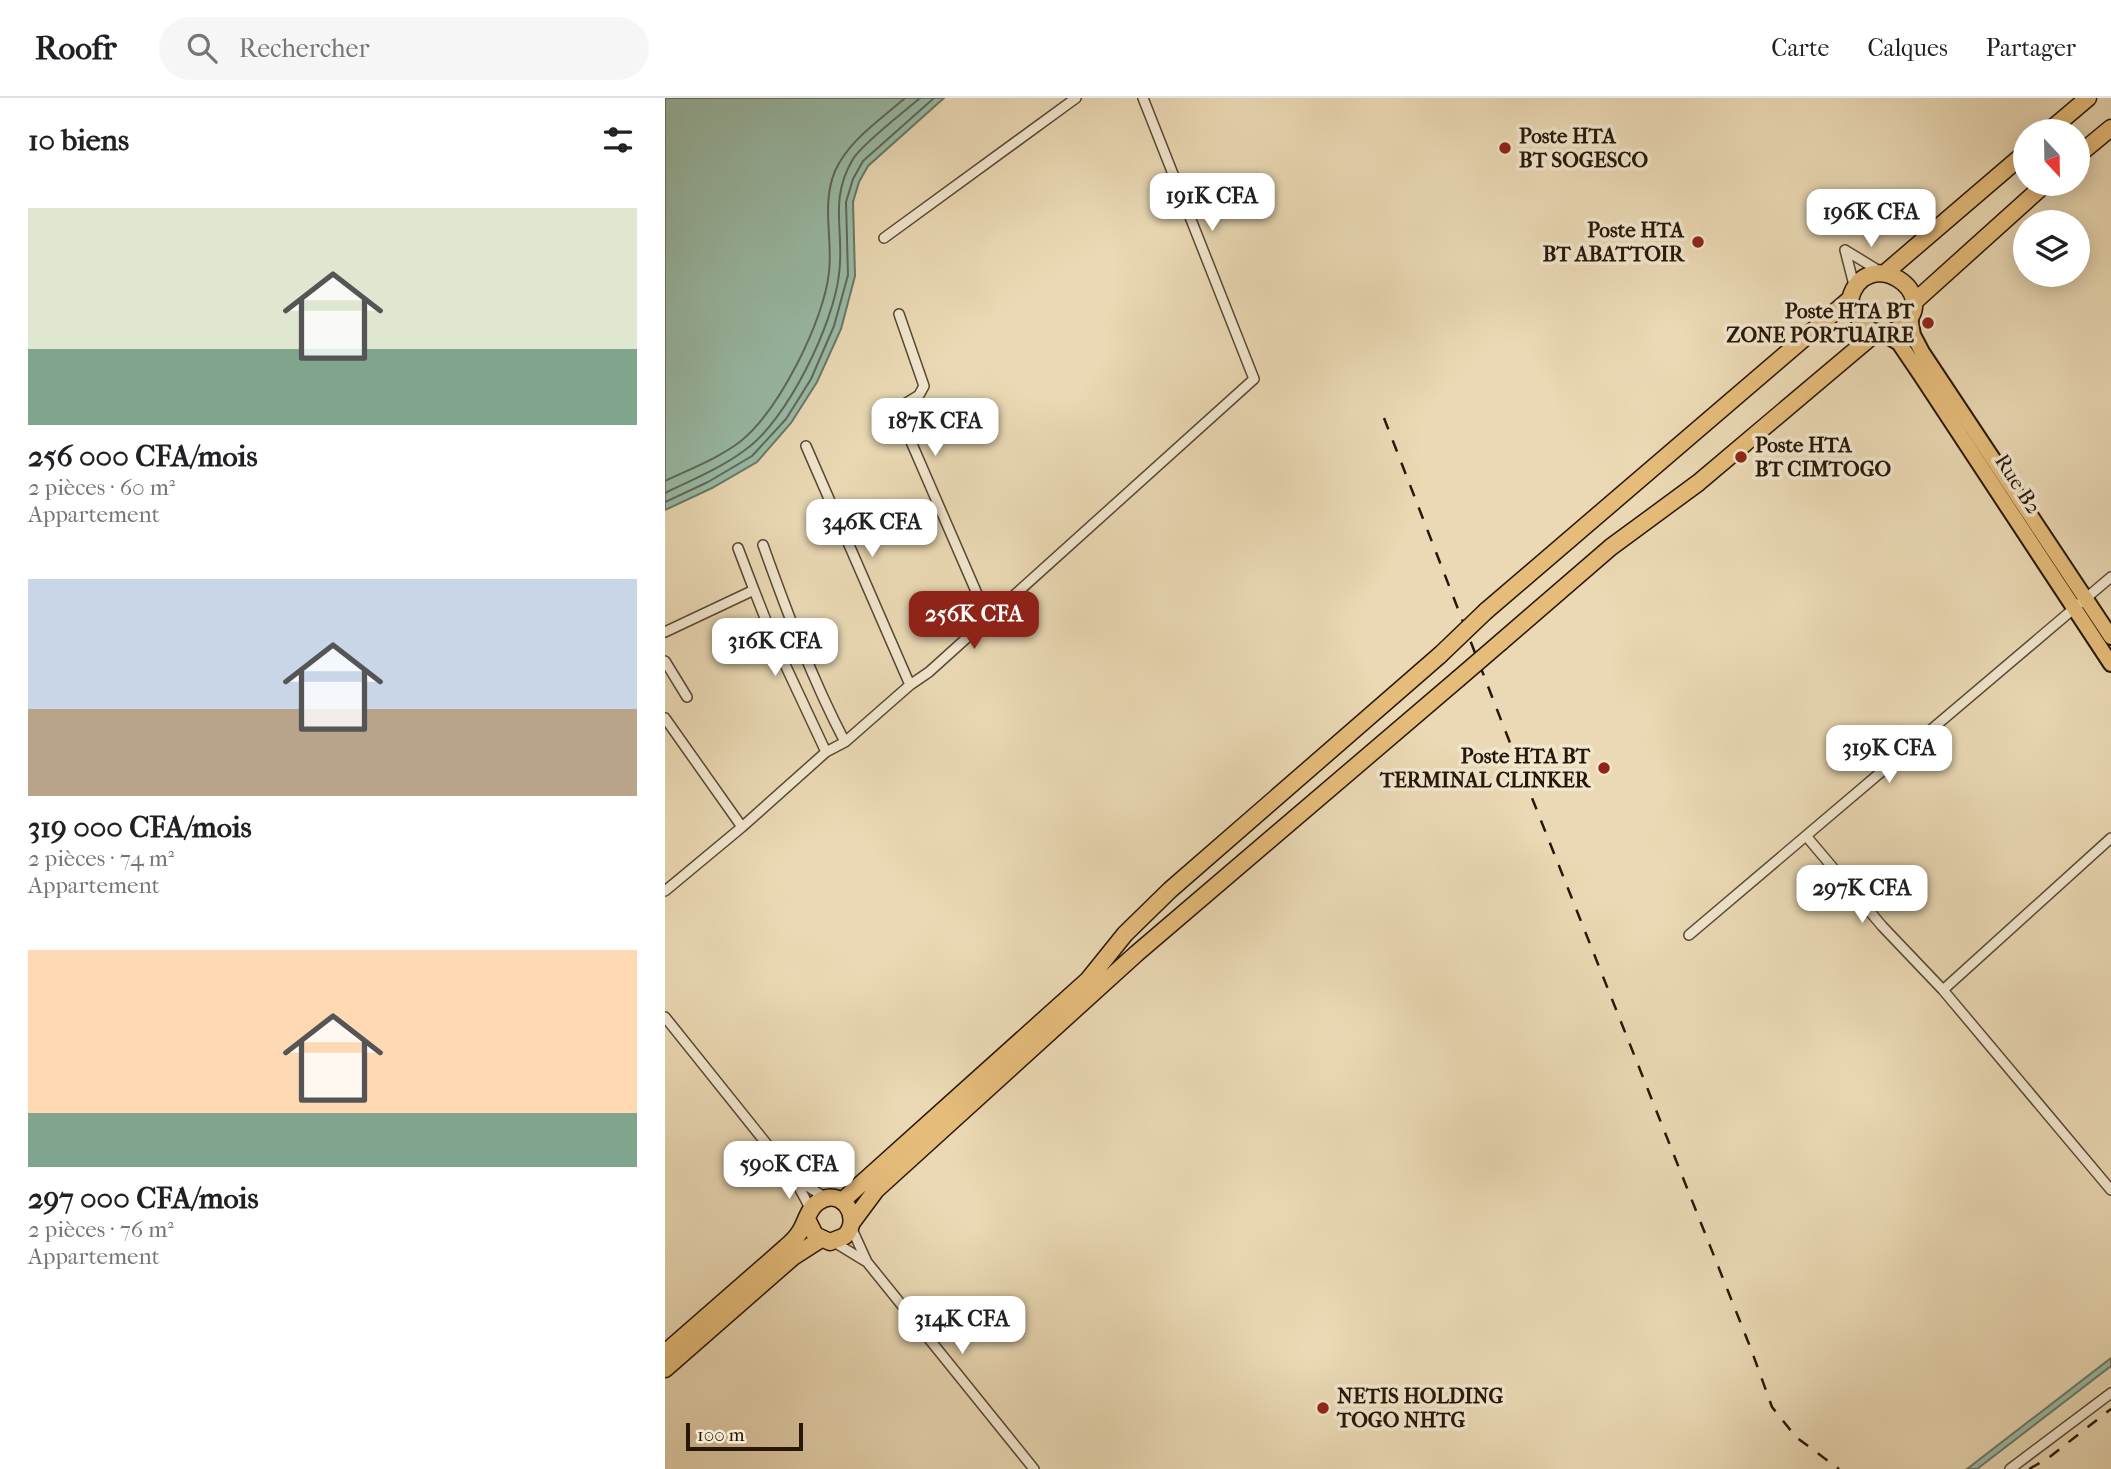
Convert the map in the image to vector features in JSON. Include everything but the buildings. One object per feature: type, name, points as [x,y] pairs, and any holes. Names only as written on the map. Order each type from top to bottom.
[{"type":"highway","points":[[2063,119],[2088,98]]},
{"type":"highway","points":[[2090,145],[2111,128]]},
{"type":"highway","points":[[842,1201],[1088,980],[1125,934],[1156,903],[1440,655],[1486,611],[1853,294],[1865,279],[1884,273],[2013,163]]},
{"type":"highway","points":[[1853,294],[1858,319],[1863,326],[1880,332],[1897,329],[1912,310],[2032,196]]},
{"type":"highway","points":[[1884,273],[1906,283],[1911,291],[1912,310]]},
{"type":"highway","points":[[665,1369],[793,1257],[828,1240],[845,1236],[876,1190],[1136,954],[1611,547],[1709,475],[1880,332]]},
{"type":"highway","points":[[665,1353],[797,1237],[817,1203],[826,1199],[842,1201],[850,1210],[852,1224]]},
{"type":"highway","points":[[809,1214],[811,1231],[828,1240]]},
{"type":"main road","name":"Rue B2","points":[[1912,310],[1913,335],[1922,352],[2111,637]]},
{"type":"main road","name":"Rue B2","points":[[1880,332],[1899,343],[1920,373],[2111,664]]},
{"type":"street","points":[[884,239],[1076,98]]},
{"type":"street","points":[[665,891],[826,752],[845,742],[929,671],[1254,379],[1143,98]]},
{"type":"street","points":[[1853,294],[1845,250],[1884,273]]},
{"type":"street","points":[[899,314],[924,386],[919,395],[901,406],[899,414],[988,619]]},
{"type":"street","points":[[806,446],[910,685]]},
{"type":"street","points":[[763,545],[807,659],[845,742]]},
{"type":"street","points":[[738,548],[774,641],[826,752]]},
{"type":"street","points":[[1689,935],[2111,577]]},
{"type":"street","points":[[665,632],[754,590]]},
{"type":"street","points":[[665,661],[687,697]]},
{"type":"street","points":[[665,718],[742,827]]},
{"type":"street","points":[[1807,836],[1882,926],[1943,990],[2111,1190]]},
{"type":"street","points":[[1943,990],[2111,838]]},
{"type":"street","points":[[665,1017],[794,1178],[809,1214]]},
{"type":"street","points":[[794,1178],[826,1199]]},
{"type":"street","points":[[852,1224],[867,1262],[1034,1469]]},
{"type":"street","points":[[828,1240],[867,1262]]},
{"type":"street","points":[[2010,1469],[2111,1393]]},
{"type":"water","points":[[665,98],[944,98],[868,166],[859,182],[853,202],[855,276],[841,329],[817,382],[791,423],[757,462],[712,488],[665,510]]},
{"type":"water","points":[[2111,1358],[2111,1366],[1977,1469],[1967,1469]]},
{"type":"railway","points":[[1384,418],[1772,1407],[1796,1437],[1839,1469]]},
{"type":"railway","points":[[2029,1469],[2047,1459],[2111,1409]]},
{"type":"place","name":"Poste HTA BT SOGESCO","points":[[1505,148]]},
{"type":"place","name":"Poste HTA BT ABATTOIR","points":[[1698,242]]},
{"type":"place","name":"Poste HTA BT ZONE PORTUAIRE","points":[[1928,323]]},
{"type":"place","name":"Poste HTA BT CIMTOGO","points":[[1741,457]]},
{"type":"place","name":"Poste HTA BT TERMINAL CLINKER","points":[[1604,768]]},
{"type":"place","name":"NETIS HOLDING TOGO NHTG","points":[[1323,1408]]}]
